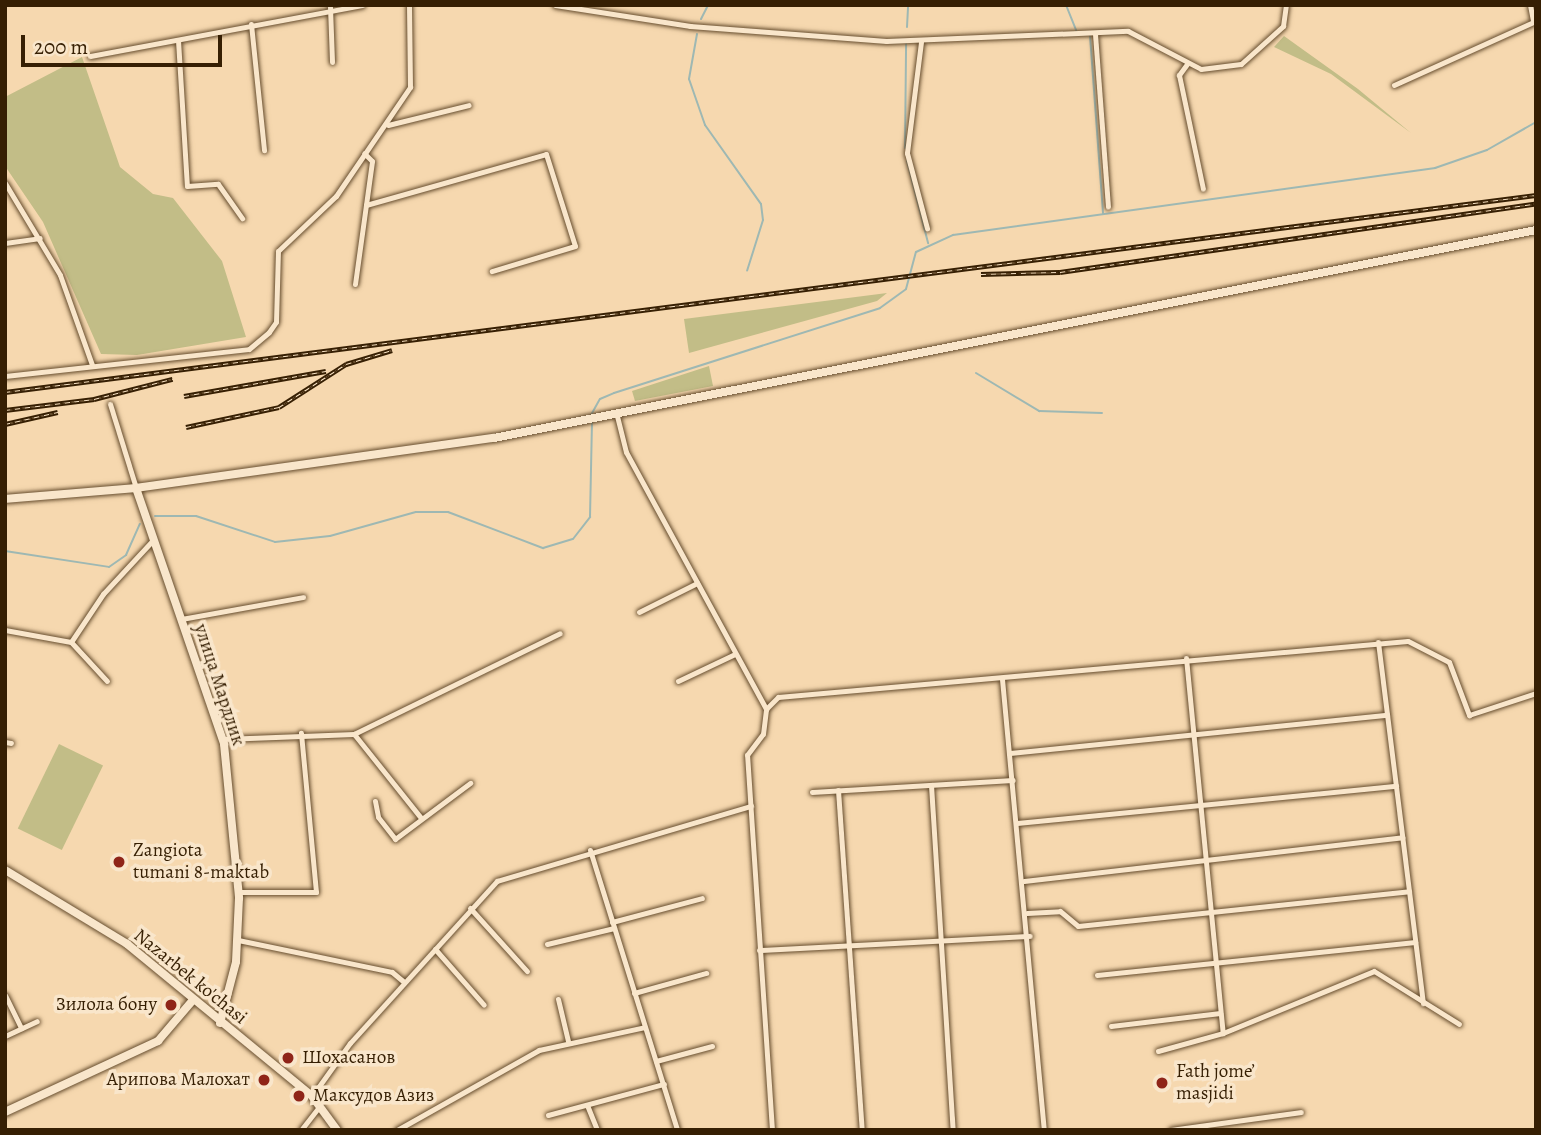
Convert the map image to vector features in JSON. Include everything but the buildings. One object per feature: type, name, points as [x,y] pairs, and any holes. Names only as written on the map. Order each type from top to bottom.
[{"type":"main road","points":[[5,499],[136,488],[581,423],[1536,230]]},
{"type":"main road","name":"улица Мардлик","points":[[136,488],[223,739],[238,892],[238,940],[220,1023]]},
{"type":"main road","name":"Nazarbek ko'chasi","points":[[5,870],[88,916],[312,1096],[337,1130]]},
{"type":"main road","points":[[5,1112],[158,1041],[193,1000]]},
{"type":"street","points":[[90,56],[330,7],[362,5]]},
{"type":"street","points":[[5,376],[249,349],[276,322],[278,250],[336,195],[364,153],[388,125],[410,87],[409,5]]},
{"type":"street","points":[[555,5],[690,26],[921,42],[1128,31],[1187,64],[1223,69],[1241,64],[1283,26],[1286,5]]},
{"type":"street","points":[[1394,85],[1535,21],[1530,5]]},
{"type":"street","points":[[330,7],[332,62]]},
{"type":"street","points":[[251,24],[264,150]]},
{"type":"street","points":[[1095,34],[1108,207]]},
{"type":"street","points":[[178,40],[187,186],[218,184],[242,218]]},
{"type":"street","points":[[921,42],[907,153],[927,228]]},
{"type":"street","points":[[1187,64],[1179,75],[1203,189]]},
{"type":"street","points":[[388,125],[469,105]]},
{"type":"street","points":[[355,284],[372,161],[364,153]]},
{"type":"street","points":[[366,205],[546,154],[575,246],[492,271]]},
{"type":"street","points":[[5,183],[40,238],[92,365]]},
{"type":"street","points":[[5,243],[40,238]]},
{"type":"street","points":[[110,404],[136,488]]},
{"type":"street","points":[[617,416],[626,452],[766,709],[763,734],[747,755],[772,1130]]},
{"type":"street","points":[[71,642],[103,594],[154,540]]},
{"type":"street","points":[[639,612],[697,583]]},
{"type":"street","points":[[181,619],[303,597]]},
{"type":"street","points":[[5,630],[71,642],[107,681]]},
{"type":"street","points":[[223,739],[302,733],[354,734],[561,633]]},
{"type":"street","points":[[766,709],[778,697],[1002,680],[1186,658],[1408,641],[1449,662],[1469,715],[1536,693]]},
{"type":"street","points":[[1378,642],[1423,1003]]},
{"type":"street","points":[[678,681],[736,654]]},
{"type":"street","points":[[1186,658],[1198,738],[1223,1033]]},
{"type":"street","points":[[1002,680],[1030,936],[1044,1130]]},
{"type":"street","points":[[1010,753],[1198,738],[1387,715]]},
{"type":"street","points":[[238,892],[316,892],[302,733]]},
{"type":"street","points":[[354,734],[421,818]]},
{"type":"street","points":[[812,792],[1013,780]]},
{"type":"street","points":[[375,801],[378,817],[395,839],[470,783]]},
{"type":"street","points":[[931,785],[953,1130]]},
{"type":"street","points":[[1017,824],[1204,810],[1396,786]]},
{"type":"street","points":[[838,790],[862,1130]]},
{"type":"street","points":[[312,1096],[404,982],[497,881],[590,850],[751,806]]},
{"type":"street","points":[[1024,881],[1209,862],[1402,837]]},
{"type":"street","points":[[590,850],[677,1130]]},
{"type":"street","points":[[1027,913],[1060,911],[1078,926],[1409,891]]},
{"type":"street","points":[[547,944],[702,898]]},
{"type":"street","points":[[471,908],[527,971]]},
{"type":"street","points":[[759,950],[850,949],[1030,936]]},
{"type":"street","points":[[238,940],[392,972],[404,982]]},
{"type":"street","points":[[1097,975],[1415,942]]},
{"type":"street","points":[[435,949],[484,1005]]},
{"type":"street","points":[[1158,1051],[1223,1033],[1374,971],[1459,1024]]},
{"type":"street","points":[[634,993],[706,973]]},
{"type":"street","points":[[5,995],[21,1028]]},
{"type":"street","points":[[558,999],[568,1041]]},
{"type":"street","points":[[1111,1027],[1220,1013]]},
{"type":"street","points":[[5,1035],[37,1021]]},
{"type":"street","points":[[397,1130],[539,1050],[568,1041],[645,1027]]},
{"type":"street","points":[[656,1061],[712,1046]]},
{"type":"street","points":[[548,1115],[664,1084]]},
{"type":"street","points":[[587,1105],[597,1130]]},
{"type":"street","points":[[301,1130],[320,1106]]},
{"type":"street","points":[[1171,1130],[1201,1128],[1301,1112]]},
{"type":"shaded area","points":[[1284,36],[1358,89],[1411,133],[1331,74],[1274,47]]},
{"type":"shaded area","points":[[82,57],[120,167],[153,194],[173,198],[222,261],[246,337],[137,355],[101,354],[43,222],[5,166],[5,97]]},
{"type":"shaded area","points":[[887,293],[877,301],[689,353],[684,319]]},
{"type":"shaded area","points":[[709,366],[713,386],[635,401],[632,391]]},
{"type":"shaded area","points":[[59,744],[103,765],[62,850],[18,828]]},
{"type":"waterway","points":[[701,19],[708,5]]},
{"type":"waterway","points":[[907,27],[908,5]]},
{"type":"waterway","points":[[1066,5],[1076,30]]},
{"type":"waterway","points":[[697,34],[689,79],[705,125],[761,204],[763,220],[747,271]]},
{"type":"waterway","points":[[1090,36],[1103,214]]},
{"type":"waterway","points":[[905,148],[906,44]]},
{"type":"waterway","points":[[591,415],[600,399],[614,393],[880,308],[906,289],[916,252],[953,235],[1435,168],[1487,150],[1536,122]]},
{"type":"waterway","points":[[907,161],[928,243]]},
{"type":"waterway","points":[[976,373],[1039,411],[1102,413]]},
{"type":"waterway","points":[[155,516],[196,516],[275,542],[330,536],[416,512],[448,512],[543,548],[573,539],[590,517],[592,420]]},
{"type":"waterway","points":[[5,551],[109,567],[126,555],[140,524]]},
{"type":"railway","points":[[5,392],[1536,195]]},
{"type":"railway","points":[[981,274],[1060,272],[1536,203]]},
{"type":"railway","points":[[186,427],[279,407],[346,364],[392,350]]},
{"type":"railway","points":[[184,396],[326,371]]},
{"type":"railway","points":[[5,410],[94,399],[172,379]]},
{"type":"railway","points":[[5,424],[58,412]]},
{"type":"place","name":"Zangiota tumani 8-maktab","points":[[119,862]]},
{"type":"place","name":"Зилола бону","points":[[171,1005]]},
{"type":"place","name":"Шохасанов","points":[[288,1058]]},
{"type":"place","name":"Арипова Малохат","points":[[264,1080]]},
{"type":"place","name":"Fath jome’ masjidi","points":[[1162,1083]]},
{"type":"place","name":"Максудов Азиз","points":[[299,1096]]}]
